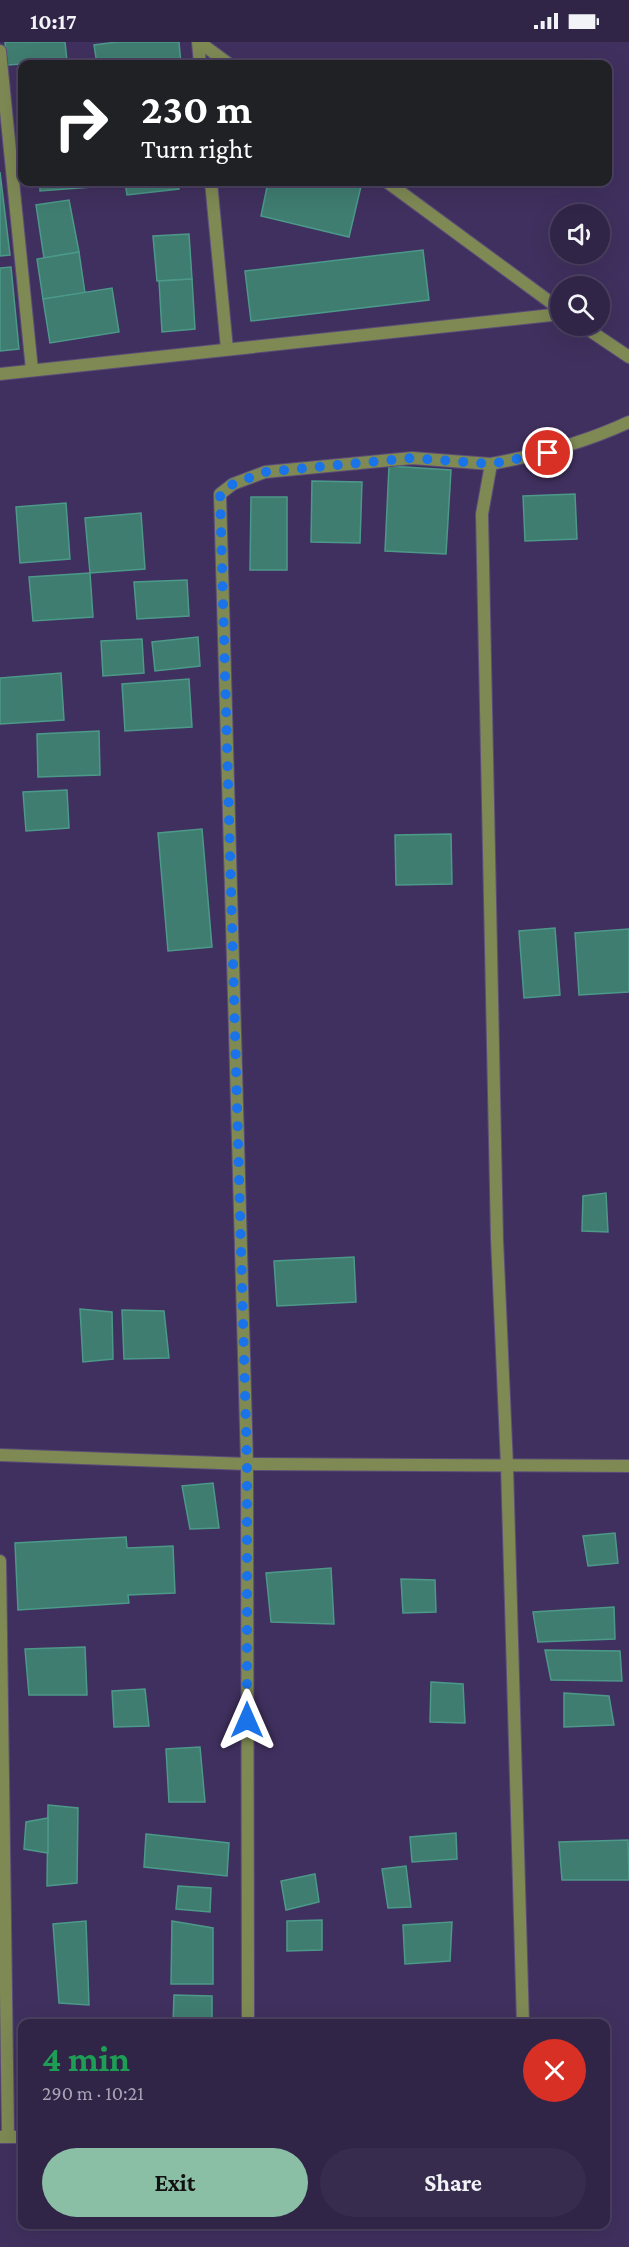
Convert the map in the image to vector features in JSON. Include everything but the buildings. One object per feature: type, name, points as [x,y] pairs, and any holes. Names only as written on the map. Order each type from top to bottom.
[{"type":"street","points":[[198,42],[200,60]]},
{"type":"street","points":[[198,42],[223,60]]},
{"type":"street","points":[[0,51],[32,370]]},
{"type":"street","points":[[211,186],[227,350]]},
{"type":"street","points":[[392,186],[550,304]]},
{"type":"street","points":[[0,374],[550,313]]},
{"type":"street","points":[[599,336],[629,357]]},
{"type":"street","points":[[248,2019],[247,1464],[220,494],[233,484],[265,472],[412,458],[491,464],[548,453],[629,422]]},
{"type":"street","points":[[491,464],[482,526],[496,1239],[507,1466],[523,2019]]},
{"type":"street","points":[[0,1455],[247,1464],[629,1466]]},
{"type":"street","points":[[0,1561],[4,2137]]},
{"type":"route","points":[[247,1720],[247,1464],[220,494],[233,484],[265,472],[412,458],[449,459],[491,464],[548,453]]}]
